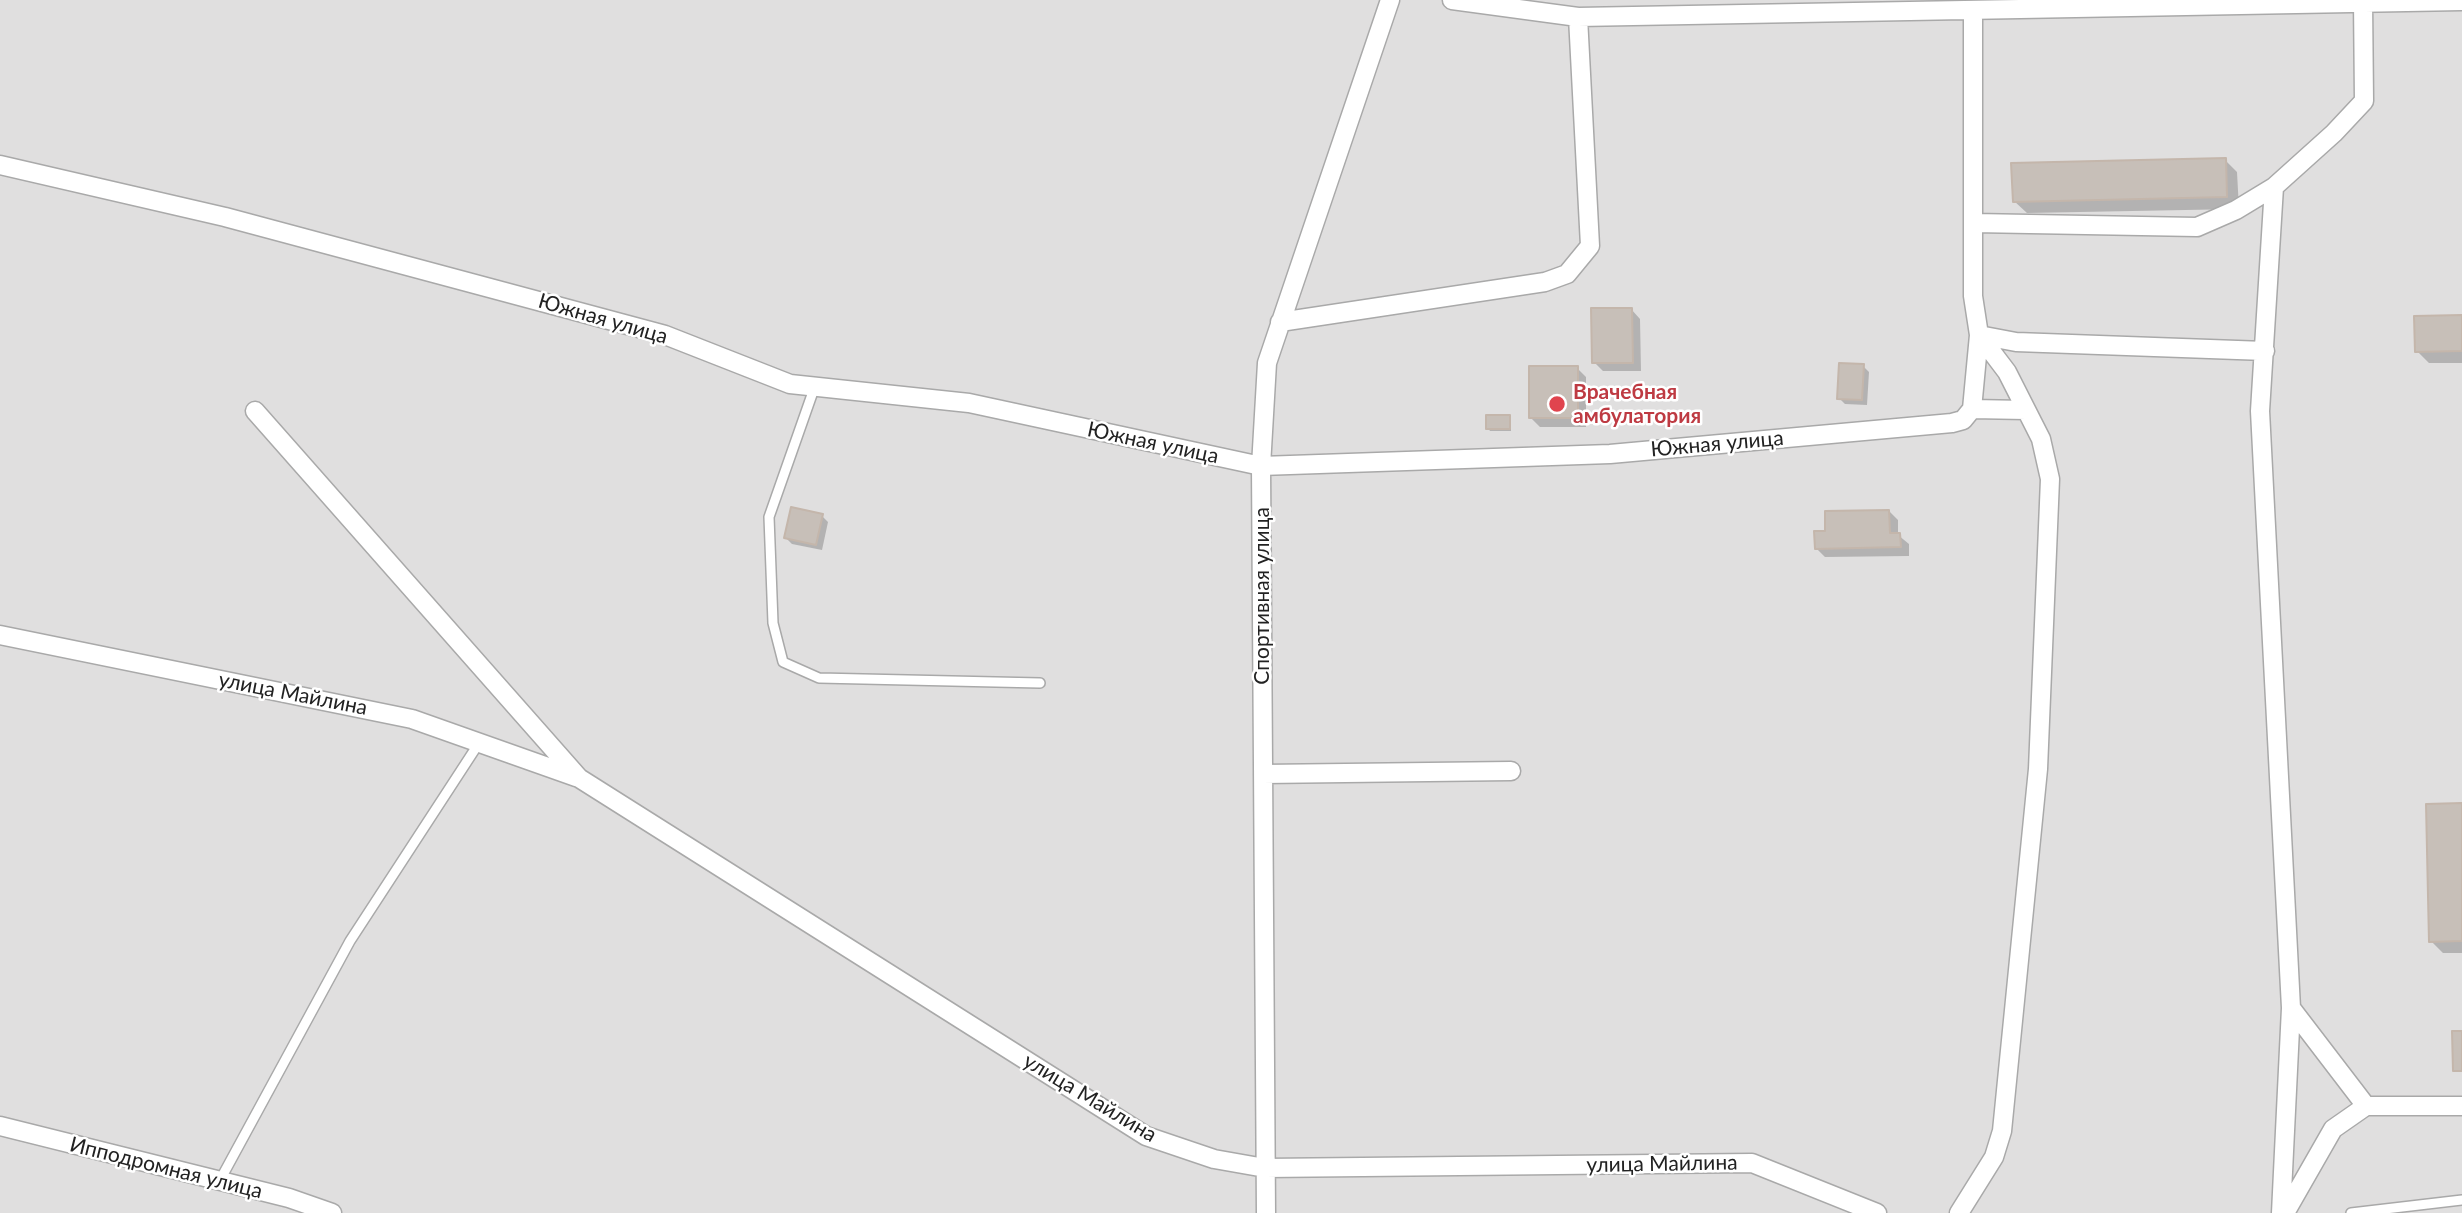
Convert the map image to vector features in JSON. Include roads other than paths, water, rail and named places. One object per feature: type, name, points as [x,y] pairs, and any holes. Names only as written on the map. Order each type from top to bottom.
[{"type":"street","name":"Спортивная улица","points":[[1266,1213],[1261,466],[1267,363],[1390,0]]},
{"type":"street","points":[[1452,0],[1578,17],[2216,3],[2462,1]]},
{"type":"street","points":[[1974,223],[2197,227],[2236,210],[2274,187],[2364,101],[2363,1]]},
{"type":"street","points":[[1973,10],[1973,296],[1979,335],[1972,409],[2026,410]]},
{"type":"street","points":[[1280,322],[1545,282],[1567,274],[1590,246],[1578,17]]},
{"type":"street","name":"Южная улица","points":[[0,165],[225,217],[664,335],[790,384],[969,403],[1261,466],[1610,454],[1952,423],[1963,420],[1972,409]]},
{"type":"street","points":[[2274,187],[2260,411],[2291,1008],[2283,1213]]},
{"type":"street","points":[[1979,335],[2016,342],[2265,351]]},
{"type":"street","points":[[1959,1213],[1994,1157],[2002,1131],[2038,769],[2050,479],[2041,439],[2007,372],[1979,335]]},
{"type":"street","name":"улица Майлина","points":[[255,411],[579,778]]},
{"type":"street","name":"улица Майлина","points":[[0,635],[412,719],[579,778],[1146,1136],[1214,1159],[1265,1168],[1752,1163],[1877,1213]]},
{"type":"street","points":[[1263,774],[1511,771]]},
{"type":"street","points":[[2291,1008],[2366,1106]]},
{"type":"street","points":[[2283,1213],[2333,1129],[2366,1106],[2462,1106]]},
{"type":"street","name":"Ипподромная улица","points":[[0,1126],[289,1198],[331,1213]]},
{"type":"lane","points":[[815,386],[769,517],[773,623],[783,662],[818,678],[1040,683]]},
{"type":"lane","points":[[219,1182],[350,941],[480,743]]},
{"type":"lane","points":[[2351,1213],[2462,1200]]},
{"type":"place","name":"Врачебная амбулатория","points":[[1557,404]]}]
